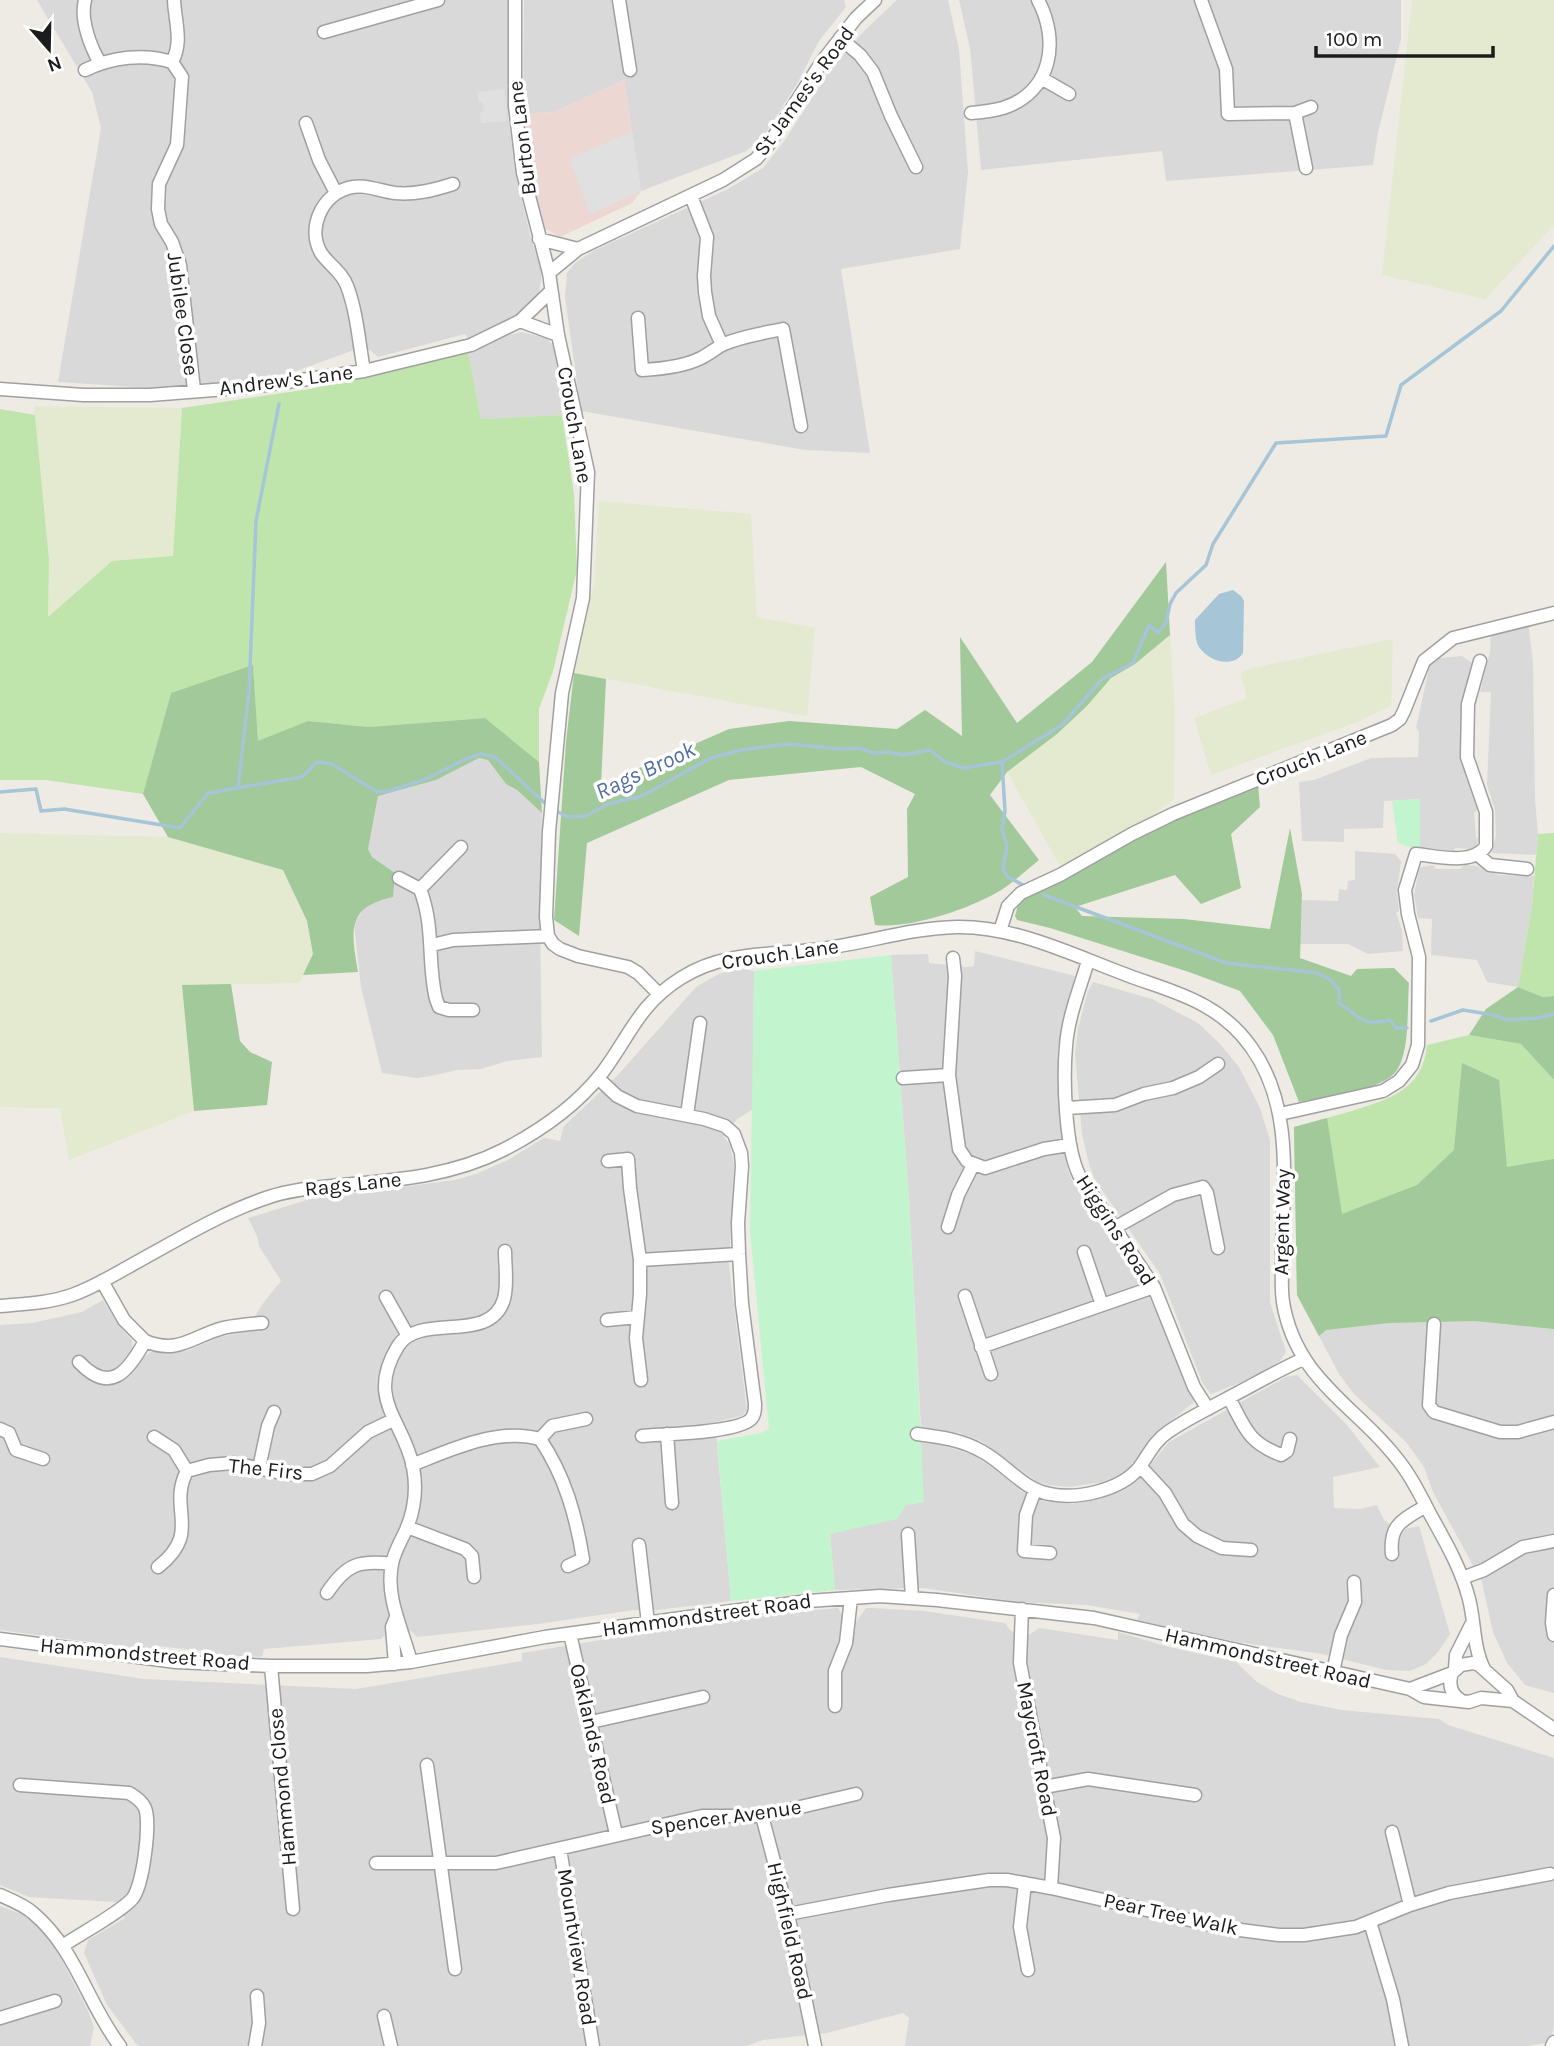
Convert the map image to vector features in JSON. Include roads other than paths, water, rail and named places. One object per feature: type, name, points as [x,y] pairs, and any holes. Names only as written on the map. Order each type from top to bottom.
[{"type":"street","points":[[85,0],[83,7],[89,42],[100,63]]},
{"type":"street","name":"Jubilee Close","points":[[174,0],[179,34],[177,54],[172,62],[182,77],[177,145],[159,184],[158,209],[161,224],[173,242],[180,265],[194,390]]},
{"type":"street","points":[[324,32],[438,0]]},
{"type":"street","name":"Burton Lane","points":[[515,0],[515,106],[523,173],[548,273]]},
{"type":"street","points":[[619,0],[630,70]]},
{"type":"street","name":"St James's Road","points":[[548,273],[578,249],[691,196],[734,174],[756,159],[840,38],[875,0]]},
{"type":"street","points":[[971,113],[1016,103],[1041,78],[1047,64],[1051,40],[1049,26],[1038,0]]},
{"type":"street","points":[[1202,0],[1226,69],[1228,114],[1295,113],[1311,107]]},
{"type":"street","points":[[840,38],[860,55],[873,72],[916,167]]},
{"type":"street","points":[[86,71],[100,63],[118,58],[160,58],[172,62]]},
{"type":"street","points":[[1041,78],[1069,94]]},
{"type":"street","points":[[1295,113],[1306,168]]},
{"type":"street","points":[[306,123],[319,160],[336,193]]},
{"type":"street","points":[[364,371],[348,288],[341,274],[323,256],[316,234],[316,221],[320,210],[336,193],[348,188],[366,186],[406,194],[453,184]]},
{"type":"street","points":[[691,196],[707,237],[705,292],[709,316],[722,345]]},
{"type":"street","points":[[539,239],[578,249]]},
{"type":"street","name":"Crouch Lane","points":[[548,273],[558,335],[587,472],[583,598],[562,693],[553,789],[546,917],[548,936]]},
{"type":"street","name":"Andrew's Lane","points":[[0,389],[83,395],[141,395],[252,387],[364,371],[471,345],[520,321],[551,291]]},
{"type":"street","points":[[638,318],[642,370],[665,369],[697,360],[722,345],[783,329],[801,426]]},
{"type":"street","points":[[520,321],[558,335]]},
{"type":"street","name":"Crouch Lane","points":[[659,994],[693,970],[740,956],[821,949],[936,928],[969,927],[1000,931],[1008,906],[1021,893],[1060,875],[1132,834],[1392,725],[1400,719],[1404,711],[1424,661],[1453,638],[1554,613]]},
{"type":"street","points":[[1280,1114],[1383,1091],[1399,1081],[1412,1065],[1419,1032],[1419,957],[1405,890],[1416,855],[1469,857],[1478,855],[1486,846],[1486,812],[1469,766],[1466,742],[1468,704],[1480,661]]},
{"type":"street","points":[[420,889],[461,847]]},
{"type":"street","points":[[1478,855],[1490,865],[1527,869]]},
{"type":"street","points":[[399,878],[420,889],[428,912],[434,991],[439,1007],[449,1010],[473,1010]]},
{"type":"street","name":"Argent Way","points":[[1000,931],[1196,1001],[1223,1018],[1245,1039],[1260,1060],[1275,1094],[1280,1114],[1283,1152],[1282,1298],[1292,1335],[1303,1359],[1330,1393],[1364,1422],[1405,1469],[1462,1578],[1479,1659],[1486,1672]]},
{"type":"street","points":[[432,945],[453,940],[548,936],[553,944],[578,956],[628,967],[659,994]]},
{"type":"street","points":[[953,958],[955,976],[949,1076],[959,1149],[964,1158],[973,1165],[989,1168],[1044,1149],[1069,1145]]},
{"type":"street","name":"Higgins Road","points":[[1088,961],[1066,1045],[1069,1145],[1079,1175],[1154,1287],[1194,1387],[1208,1409]]},
{"type":"street","name":"Rags Lane","points":[[0,1306],[37,1303],[71,1295],[233,1212],[270,1197],[302,1189],[418,1177],[465,1167],[511,1146],[543,1126],[581,1096],[598,1078],[635,1021],[659,994]]},
{"type":"street","points":[[687,1115],[700,1023]]},
{"type":"street","points":[[1067,1108],[1115,1105],[1144,1094],[1173,1088],[1199,1077],[1217,1064]]},
{"type":"street","points":[[903,1078],[949,1076]]},
{"type":"street","points":[[598,1078],[617,1096],[638,1106],[687,1115],[724,1126],[734,1134],[741,1153],[738,1254],[755,1404],[754,1416],[748,1422],[728,1428],[642,1436]]},
{"type":"street","points":[[734,1134],[746,1125]]},
{"type":"street","points":[[608,1161],[628,1160],[640,1259],[636,1338],[641,1380]]},
{"type":"street","points":[[948,1227],[958,1195],[973,1165]]},
{"type":"street","points":[[1116,1227],[1173,1195],[1203,1187],[1207,1193],[1218,1248]]},
{"type":"street","points":[[411,1662],[402,1626],[396,1617],[391,1587],[392,1564],[407,1527],[415,1494],[412,1465],[393,1420],[386,1395],[388,1368],[400,1343],[408,1336],[424,1331],[472,1325],[496,1312],[505,1296],[505,1251]]},
{"type":"street","points":[[1084,1252],[1102,1304]]},
{"type":"street","points":[[640,1259],[738,1254]]},
{"type":"street","points":[[102,1281],[124,1320],[145,1341],[171,1347],[224,1328],[262,1323]]},
{"type":"street","points":[[981,1347],[1154,1287]]},
{"type":"street","points":[[965,1296],[991,1374]]},
{"type":"street","points":[[386,1297],[408,1336]]},
{"type":"street","points":[[607,1320],[637,1317]]},
{"type":"street","points":[[1434,1324],[1429,1405],[1434,1412],[1500,1432],[1518,1432],[1554,1422]]},
{"type":"street","points":[[79,1362],[94,1376],[117,1376],[133,1362],[145,1341]]},
{"type":"street","points":[[917,1434],[959,1441],[986,1453],[1035,1490],[1065,1496],[1105,1490],[1127,1480],[1161,1437],[1267,1376],[1303,1359]]},
{"type":"street","points":[[1229,1398],[1252,1439],[1263,1448],[1281,1455],[1287,1451],[1290,1438]]},
{"type":"street","points":[[259,1468],[268,1426],[274,1412]]},
{"type":"street","points":[[540,1439],[552,1426],[586,1419]]},
{"type":"street","name":"The Firs","points":[[187,1471],[233,1462],[296,1475],[318,1473],[330,1466],[368,1432],[393,1420]]},
{"type":"street","points":[[0,1429],[9,1433],[16,1450],[43,1458]]},
{"type":"street","points":[[667,1434],[672,1503]]},
{"type":"street","points":[[412,1465],[458,1447],[486,1440],[520,1436],[540,1439]]},
{"type":"street","points":[[154,1437],[174,1450],[187,1471],[180,1492],[182,1536],[174,1552],[158,1567]]},
{"type":"street","points":[[540,1439],[566,1489],[576,1519],[583,1559],[568,1566]]},
{"type":"street","points":[[1140,1466],[1165,1493],[1183,1524],[1198,1536],[1222,1548],[1251,1550]]},
{"type":"street","points":[[1035,1490],[1026,1515],[1024,1551],[1050,1553]]},
{"type":"street","points":[[1392,1554],[1394,1530],[1399,1523],[1426,1506]]},
{"type":"street","points":[[407,1527],[465,1549],[472,1556],[474,1577]]},
{"type":"street","points":[[908,1534],[912,1598]]},
{"type":"street","points":[[1462,1578],[1484,1570],[1523,1547],[1554,1541]]},
{"type":"street","points":[[639,1545],[648,1623]]},
{"type":"street","points":[[327,1593],[340,1576],[355,1565],[369,1561],[392,1564]]},
{"type":"street","points":[[1333,1672],[1341,1635],[1355,1602],[1354,1582]]},
{"type":"street","points":[[1554,1595],[1554,1635]]},
{"type":"street","name":"Hammondstreet Road","points":[[0,1639],[176,1662],[271,1666],[395,1664],[648,1623],[808,1601],[880,1596],[1094,1618],[1410,1689],[1424,1697],[1469,1702],[1481,1698],[1513,1701]]},
{"type":"street","points":[[835,1706],[835,1671],[846,1643],[851,1598]]},
{"type":"street","name":"Maycroft Road","points":[[1022,1609],[1020,1663],[1054,1838],[1051,1888]]},
{"type":"street","points":[[395,1664],[392,1627],[396,1617]]},
{"type":"street","points":[[1462,1701],[1452,1692],[1450,1686],[1456,1655],[1471,1625]]},
{"type":"street","name":"Oaklands Road","points":[[570,1634],[616,1834]]},
{"type":"street","points":[[1410,1689],[1467,1663],[1479,1665],[1486,1672],[1489,1687],[1481,1698]]},
{"type":"street","name":"Hammond Close","points":[[271,1666],[293,1909]]},
{"type":"street","name":"Hammondstreet Road","points":[[1486,1672],[1507,1690],[1513,1701],[1554,1730]]},
{"type":"street","points":[[591,1722],[703,1697]]},
{"type":"street","points":[[427,1765],[455,1969]]},
{"type":"street","points":[[1044,1787],[1088,1779],[1195,1795]]},
{"type":"street","points":[[20,1785],[129,1793],[141,1802],[146,1811],[142,1870],[135,1897],[64,1945]]},
{"type":"street","name":"Spencer Avenue","points":[[376,1863],[496,1863],[702,1816],[762,1816],[856,1794]]},
{"type":"street","name":"Highfield Road","points":[[762,1816],[788,1914],[815,2046]]},
{"type":"street","points":[[1392,1832],[1410,1905]]},
{"type":"street","name":"Mountview Road","points":[[560,1849],[593,2046]]},
{"type":"street","name":"Pear Tree Walk","points":[[788,1914],[989,1880],[1025,1883],[1225,1927],[1279,1935],[1330,1932],[1370,1922],[1410,1905],[1450,1893],[1550,1874]]},
{"type":"street","points":[[1025,1883],[1020,1927],[1028,1970]]},
{"type":"street","points":[[0,1895],[32,1912],[64,1945],[102,2019],[120,2046]]},
{"type":"street","points":[[1370,1922],[1393,1999],[1402,2046]]},
{"type":"street","points":[[255,2046],[259,2023],[257,1996]]},
{"type":"street","points":[[0,2018],[55,2001]]},
{"type":"street","points":[[384,2016],[391,2046]]},
{"type":"water","points":[[1233,590],[1244,601],[1243,653],[1232,661],[1218,661],[1206,654],[1197,643],[1195,620],[1219,594]]},
{"type":"waterway","points":[[554,810],[568,817],[586,816],[608,804],[642,796],[711,758],[741,750],[788,744],[859,748],[873,753],[903,755],[930,750],[945,762],[964,768],[1002,762],[1062,725],[1102,679],[1133,663],[1149,625],[1158,633],[1166,623],[1170,604],[1176,593],[1206,565],[1213,544],[1276,443],[1386,436],[1401,385],[1501,311],[1554,246]]},
{"type":"waterway","points":[[238,787],[249,692],[256,521],[279,404]]},
{"type":"waterway","name":"Rags Brook","points":[[0,792],[36,789],[41,811],[64,809],[180,828],[208,793],[302,777],[317,762],[332,764],[377,792],[389,791],[426,779],[481,754],[495,757],[548,806]]},
{"type":"waterway","points":[[1002,762],[1005,811],[1002,829],[1007,845],[1003,870],[1008,877],[1023,885]]},
{"type":"waterway","points":[[1044,895],[1226,963],[1317,973],[1329,979],[1339,989],[1339,1003],[1358,1017],[1373,1022],[1390,1020],[1396,1028],[1407,1028]]},
{"type":"waterway","points":[[1431,1021],[1463,1010],[1507,1020],[1554,1014]]}]
